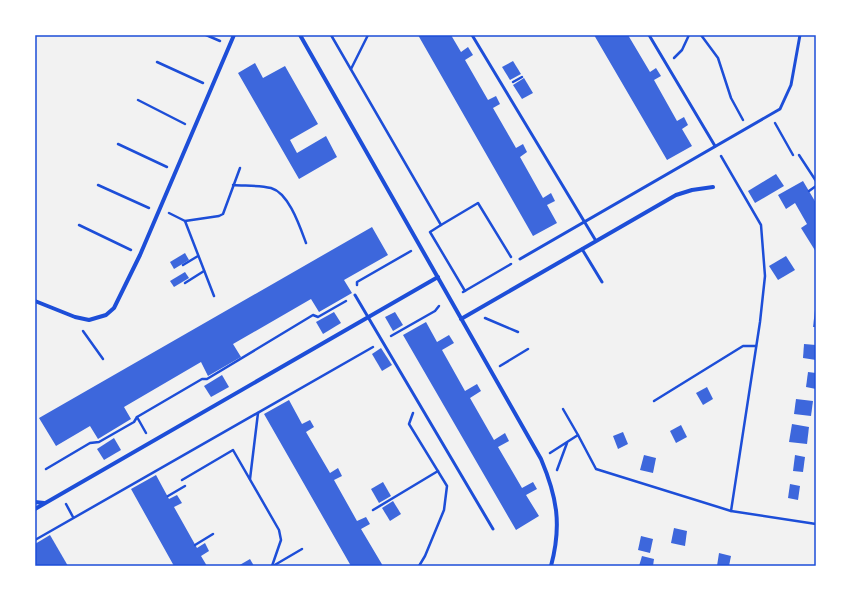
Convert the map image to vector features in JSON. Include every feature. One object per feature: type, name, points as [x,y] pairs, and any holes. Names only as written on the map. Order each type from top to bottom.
[{"type":"street","points":[[35,301],[75,317],[89,320],[106,315],[114,308],[120,298],[177,171],[234,35]]},
{"type":"street","points":[[300,35],[541,459],[551,484],[558,514],[557,540],[551,566]]},
{"type":"street","points":[[461,319],[676,195],[692,190],[713,187]]},
{"type":"street","points":[[35,509],[438,277]]},
{"type":"street","points":[[35,502],[45,503]]},
{"type":"lane","points":[[472,35],[596,241]]},
{"type":"lane","points":[[649,35],[715,146]]},
{"type":"lane","points":[[520,259],[780,109],[791,84],[800,35]]},
{"type":"lane","points":[[582,249],[602,282]]},
{"type":"lane","points":[[356,295],[493,529]]},
{"type":"path","points":[[332,35],[441,225]]},
{"type":"path","points":[[351,69],[368,35]]},
{"type":"path","points":[[667,65],[682,50],[688,35]]},
{"type":"path","points":[[702,35],[718,58],[731,98],[746,128]]},
{"type":"path","points":[[157,62],[212,88]]},
{"type":"path","points":[[138,100],[195,129]]},
{"type":"path","points":[[769,114],[793,155]]},
{"type":"path","points":[[118,144],[177,171]]},
{"type":"path","points":[[715,146],[761,225],[765,276],[731,511]]},
{"type":"path","points":[[800,154],[816,182]]},
{"type":"path","points":[[175,216],[185,221],[219,216],[222,214],[240,168]]},
{"type":"path","points":[[98,185],[158,213]]},
{"type":"path","points":[[233,185],[272,188],[285,199],[295,215],[306,243]]},
{"type":"path","points":[[809,191],[816,186]]},
{"type":"path","points":[[478,202],[514,262],[464,291],[430,232],[441,225],[478,202]]},
{"type":"path","points":[[185,221],[214,296]]},
{"type":"path","points":[[79,225],[132,251]]},
{"type":"path","points":[[46,469],[90,443],[99,442],[134,422],[137,417],[202,379],[207,379],[313,316],[318,317],[356,295],[357,282],[420,245]]},
{"type":"path","points":[[183,265],[198,256]]},
{"type":"path","points":[[184,283],[204,271]]},
{"type":"path","points":[[35,540],[435,311],[440,306]]},
{"type":"path","points":[[471,313],[518,332]]},
{"type":"path","points":[[75,317],[77,325],[89,338],[103,359]]},
{"type":"path","points":[[654,401],[743,346],[756,346]]},
{"type":"path","points":[[491,371],[528,349]]},
{"type":"path","points":[[563,409],[596,469],[731,511],[816,524]]},
{"type":"path","points":[[250,479],[258,413]]},
{"type":"path","points":[[137,417],[151,443]]},
{"type":"path","points":[[411,420],[410,424],[447,486],[444,510],[425,556],[418,566]]},
{"type":"path","points":[[557,449],[578,436]]},
{"type":"path","points":[[551,484],[568,442]]},
{"type":"path","points":[[182,480],[233,450],[279,530],[281,540],[272,566]]},
{"type":"path","points":[[373,510],[438,471]]},
{"type":"path","points":[[168,496],[185,486]]},
{"type":"path","points":[[60,495],[73,517]]},
{"type":"path","points":[[195,545],[213,534]]},
{"type":"path","points":[[272,566],[302,549]]},
{"type":"building","points":[[418,35],[451,35],[461,52],[468,47],[473,55],[465,60],[488,100],[496,96],[500,104],[493,108],[516,148],[523,144],[527,152],[520,157],[543,198],[551,193],[555,201],[547,205],[557,223],[533,236]]},
{"type":"building","points":[[594,35],[628,35],[650,72],[656,68],[661,76],[654,80],[677,121],[684,117],[688,125],[682,129],[692,146],[667,160]]},
{"type":"building","points":[[513,61],[521,74],[510,80],[502,67]]},
{"type":"building","points":[[255,63],[263,78],[285,66],[318,124],[290,140],[297,153],[326,136],[337,157],[299,179],[238,73]]},
{"type":"building","points":[[524,78],[533,93],[522,99],[513,85]]},
{"type":"building","points":[[776,174],[784,186],[755,203],[748,191]]},
{"type":"building","points":[[803,181],[816,203],[816,252],[801,228],[807,224],[795,203],[786,209],[778,195]]},
{"type":"building","points":[[372,227],[388,255],[344,280],[352,293],[319,312],[311,299],[233,344],[241,357],[208,376],[201,362],[124,407],[131,419],[98,439],[90,426],[56,446],[39,418]]},
{"type":"building","points":[[185,253],[189,260],[174,269],[170,262]]},
{"type":"building","points":[[786,256],[795,270],[778,280],[769,266]]},
{"type":"building","points":[[185,272],[189,278],[174,287],[170,281]]},
{"type":"building","points":[[815,310],[816,327],[813,327]]},
{"type":"building","points":[[334,312],[341,323],[323,334],[316,322]]},
{"type":"building","points":[[395,312],[403,325],[393,331],[385,317]]},
{"type":"building","points":[[426,322],[437,342],[449,335],[454,343],[442,350],[465,391],[477,384],[481,391],[470,398],[494,440],[505,433],[509,441],[498,447],[522,488],[533,482],[537,489],[526,495],[539,516],[516,530],[403,335]]},
{"type":"building","points":[[804,344],[816,345],[816,360],[803,358]]},
{"type":"building","points":[[381,348],[392,365],[382,371],[372,354]]},
{"type":"building","points":[[808,372],[816,373],[816,389],[806,387]]},
{"type":"building","points":[[222,375],[229,387],[211,397],[204,386]]},
{"type":"building","points":[[707,387],[713,399],[703,405],[696,393]]},
{"type":"building","points":[[796,399],[813,401],[811,416],[794,414]]},
{"type":"building","points":[[289,400],[302,424],[310,420],[314,427],[306,432],[330,473],[338,468],[342,476],[334,480],[357,521],[366,517],[370,524],[361,529],[383,566],[351,566],[264,414]]},
{"type":"building","points":[[792,424],[809,427],[807,444],[789,442]]},
{"type":"building","points":[[681,425],[687,437],[676,443],[670,431]]},
{"type":"building","points":[[623,432],[628,444],[618,449],[613,436]]},
{"type":"building","points":[[114,438],[121,450],[104,460],[97,449]]},
{"type":"building","points":[[644,455],[656,458],[653,473],[640,470]]},
{"type":"building","points":[[795,455],[805,457],[803,472],[793,471]]},
{"type":"building","points":[[156,475],[169,499],[177,495],[182,503],[174,507],[197,548],[205,543],[209,551],[201,556],[207,566],[174,566],[131,489]]},
{"type":"building","points":[[383,482],[391,496],[379,503],[371,489]]},
{"type":"building","points":[[790,484],[800,486],[798,500],[788,498]]},
{"type":"building","points":[[393,501],[401,514],[390,521],[382,508]]},
{"type":"building","points":[[674,528],[687,531],[685,546],[671,543]]},
{"type":"building","points":[[50,535],[68,566],[35,566],[35,544]]},
{"type":"building","points":[[641,536],[653,539],[650,553],[638,550]]},
{"type":"building","points":[[719,553],[731,556],[729,566],[717,566]]},
{"type":"building","points":[[642,556],[654,559],[653,566],[639,566]]},
{"type":"building","points":[[250,559],[254,566],[238,566]]}]
